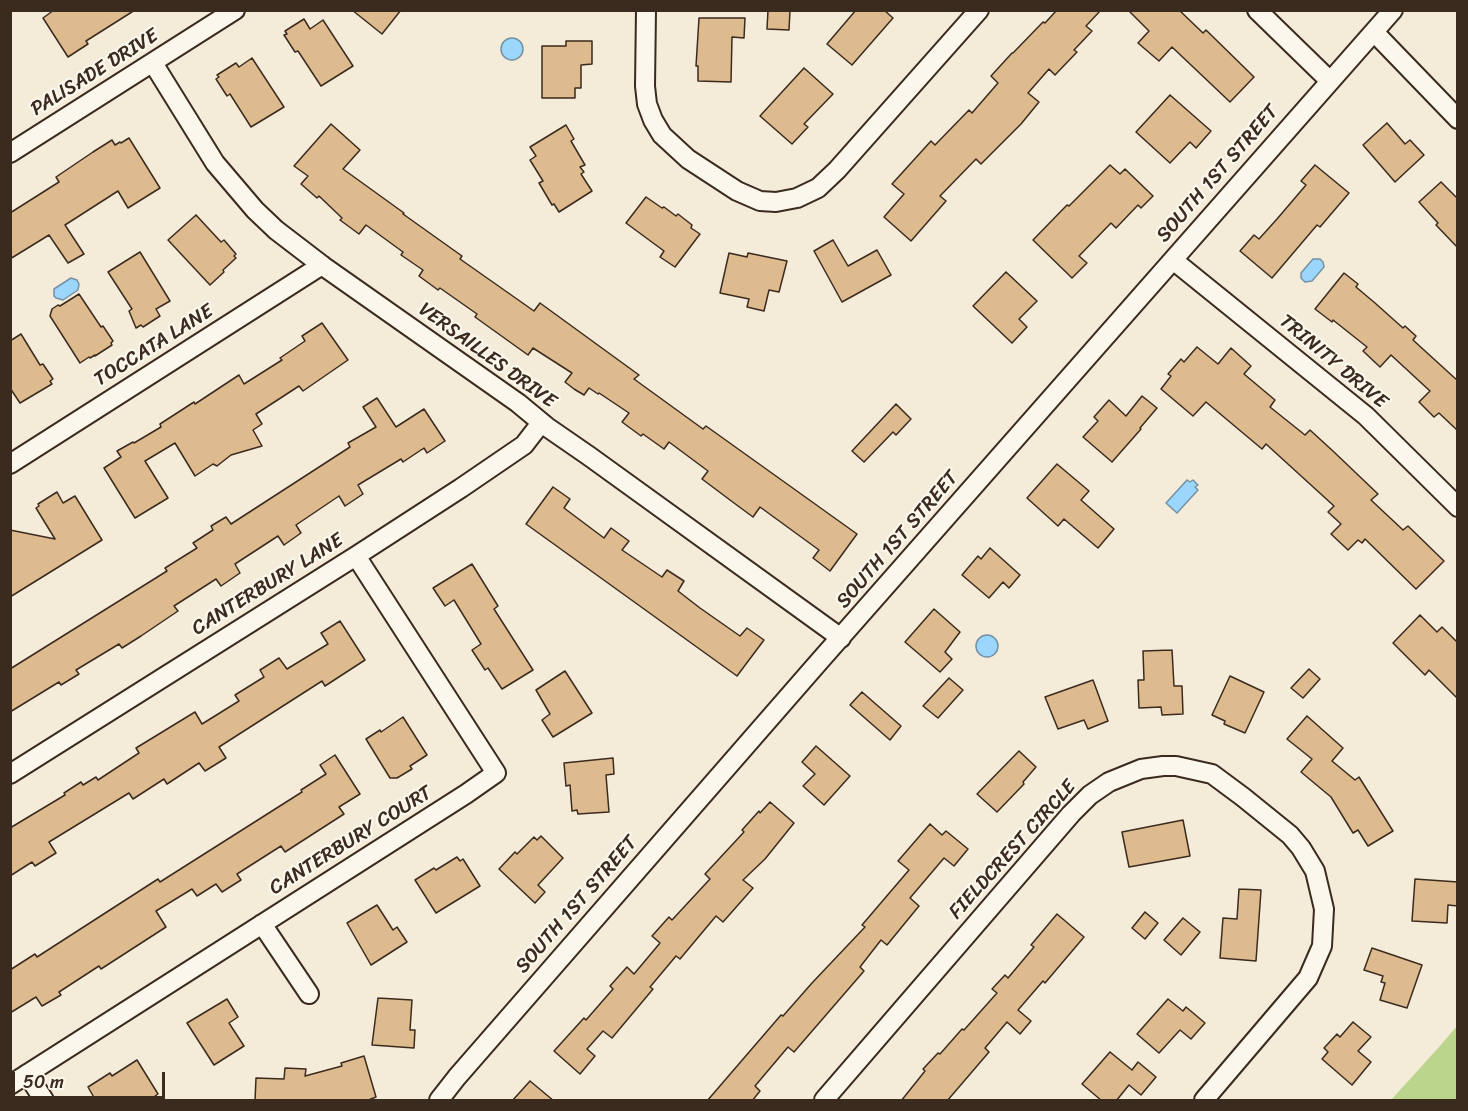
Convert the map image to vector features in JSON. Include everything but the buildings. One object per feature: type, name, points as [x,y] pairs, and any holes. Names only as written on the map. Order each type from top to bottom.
[{"type":"street","name":"PALISADE DRIVE","points":[[10,153],[235,10]]},
{"type":"street","points":[[646,10],[645,86],[647,104],[662,135],[688,159],[736,191],[760,201],[776,202],[797,198],[818,188],[837,170],[979,10]]},
{"type":"street","points":[[1257,10],[1330,81]]},
{"type":"street","name":"SOUTH 1ST STREET","points":[[439,1101],[518,1007],[1393,10]]},
{"type":"street","points":[[1374,32],[1458,119]]},
{"type":"street","name":"VERSAILLES DRIVE","points":[[153,63],[215,163],[248,202],[276,230],[322,266],[518,404],[841,638]]},
{"type":"street","name":"TRINITY DRIVE","points":[[1173,260],[1366,416],[1458,507]]},
{"type":"street","name":"TOCCATA LANE","points":[[10,464],[322,266]]},
{"type":"street","name":"CANTERBURY LANE","points":[[10,774],[356,556],[525,446],[542,423]]},
{"type":"street","name":"CANTERBURY COURT","points":[[10,1085],[496,773],[356,556]]},
{"type":"street","name":"FIELDCREST CIRCLE","points":[[824,1101],[1071,814],[1090,795],[1109,782],[1141,769],[1163,766],[1176,766],[1212,774],[1290,835],[1302,848],[1315,871],[1324,909],[1322,946],[1308,978],[1204,1101]]},
{"type":"street","points":[[262,924],[309,994]]},
{"type":"street","points":[[27,1074],[44,1101]]},
{"type":"green space","points":[[1457,1026],[1457,1100],[1391,1100],[1439,1047]]},
{"type":"water","points":[[512,38],[520,41],[523,49],[520,57],[512,60],[504,57],[501,49],[504,41]]},
{"type":"water","points":[[1313,259],[1320,259],[1324,267],[1312,281],[1305,282],[1301,278],[1301,273]]},
{"type":"water","points":[[71,278],[77,280],[78,290],[63,300],[56,298],[54,289]]},
{"type":"water","points":[[1187,480],[1190,482],[1193,480],[1198,485],[1195,487],[1198,490],[1177,513],[1166,503]]},
{"type":"water","points":[[987,635],[995,638],[998,646],[995,654],[987,657],[979,654],[976,646],[979,638]]}]
